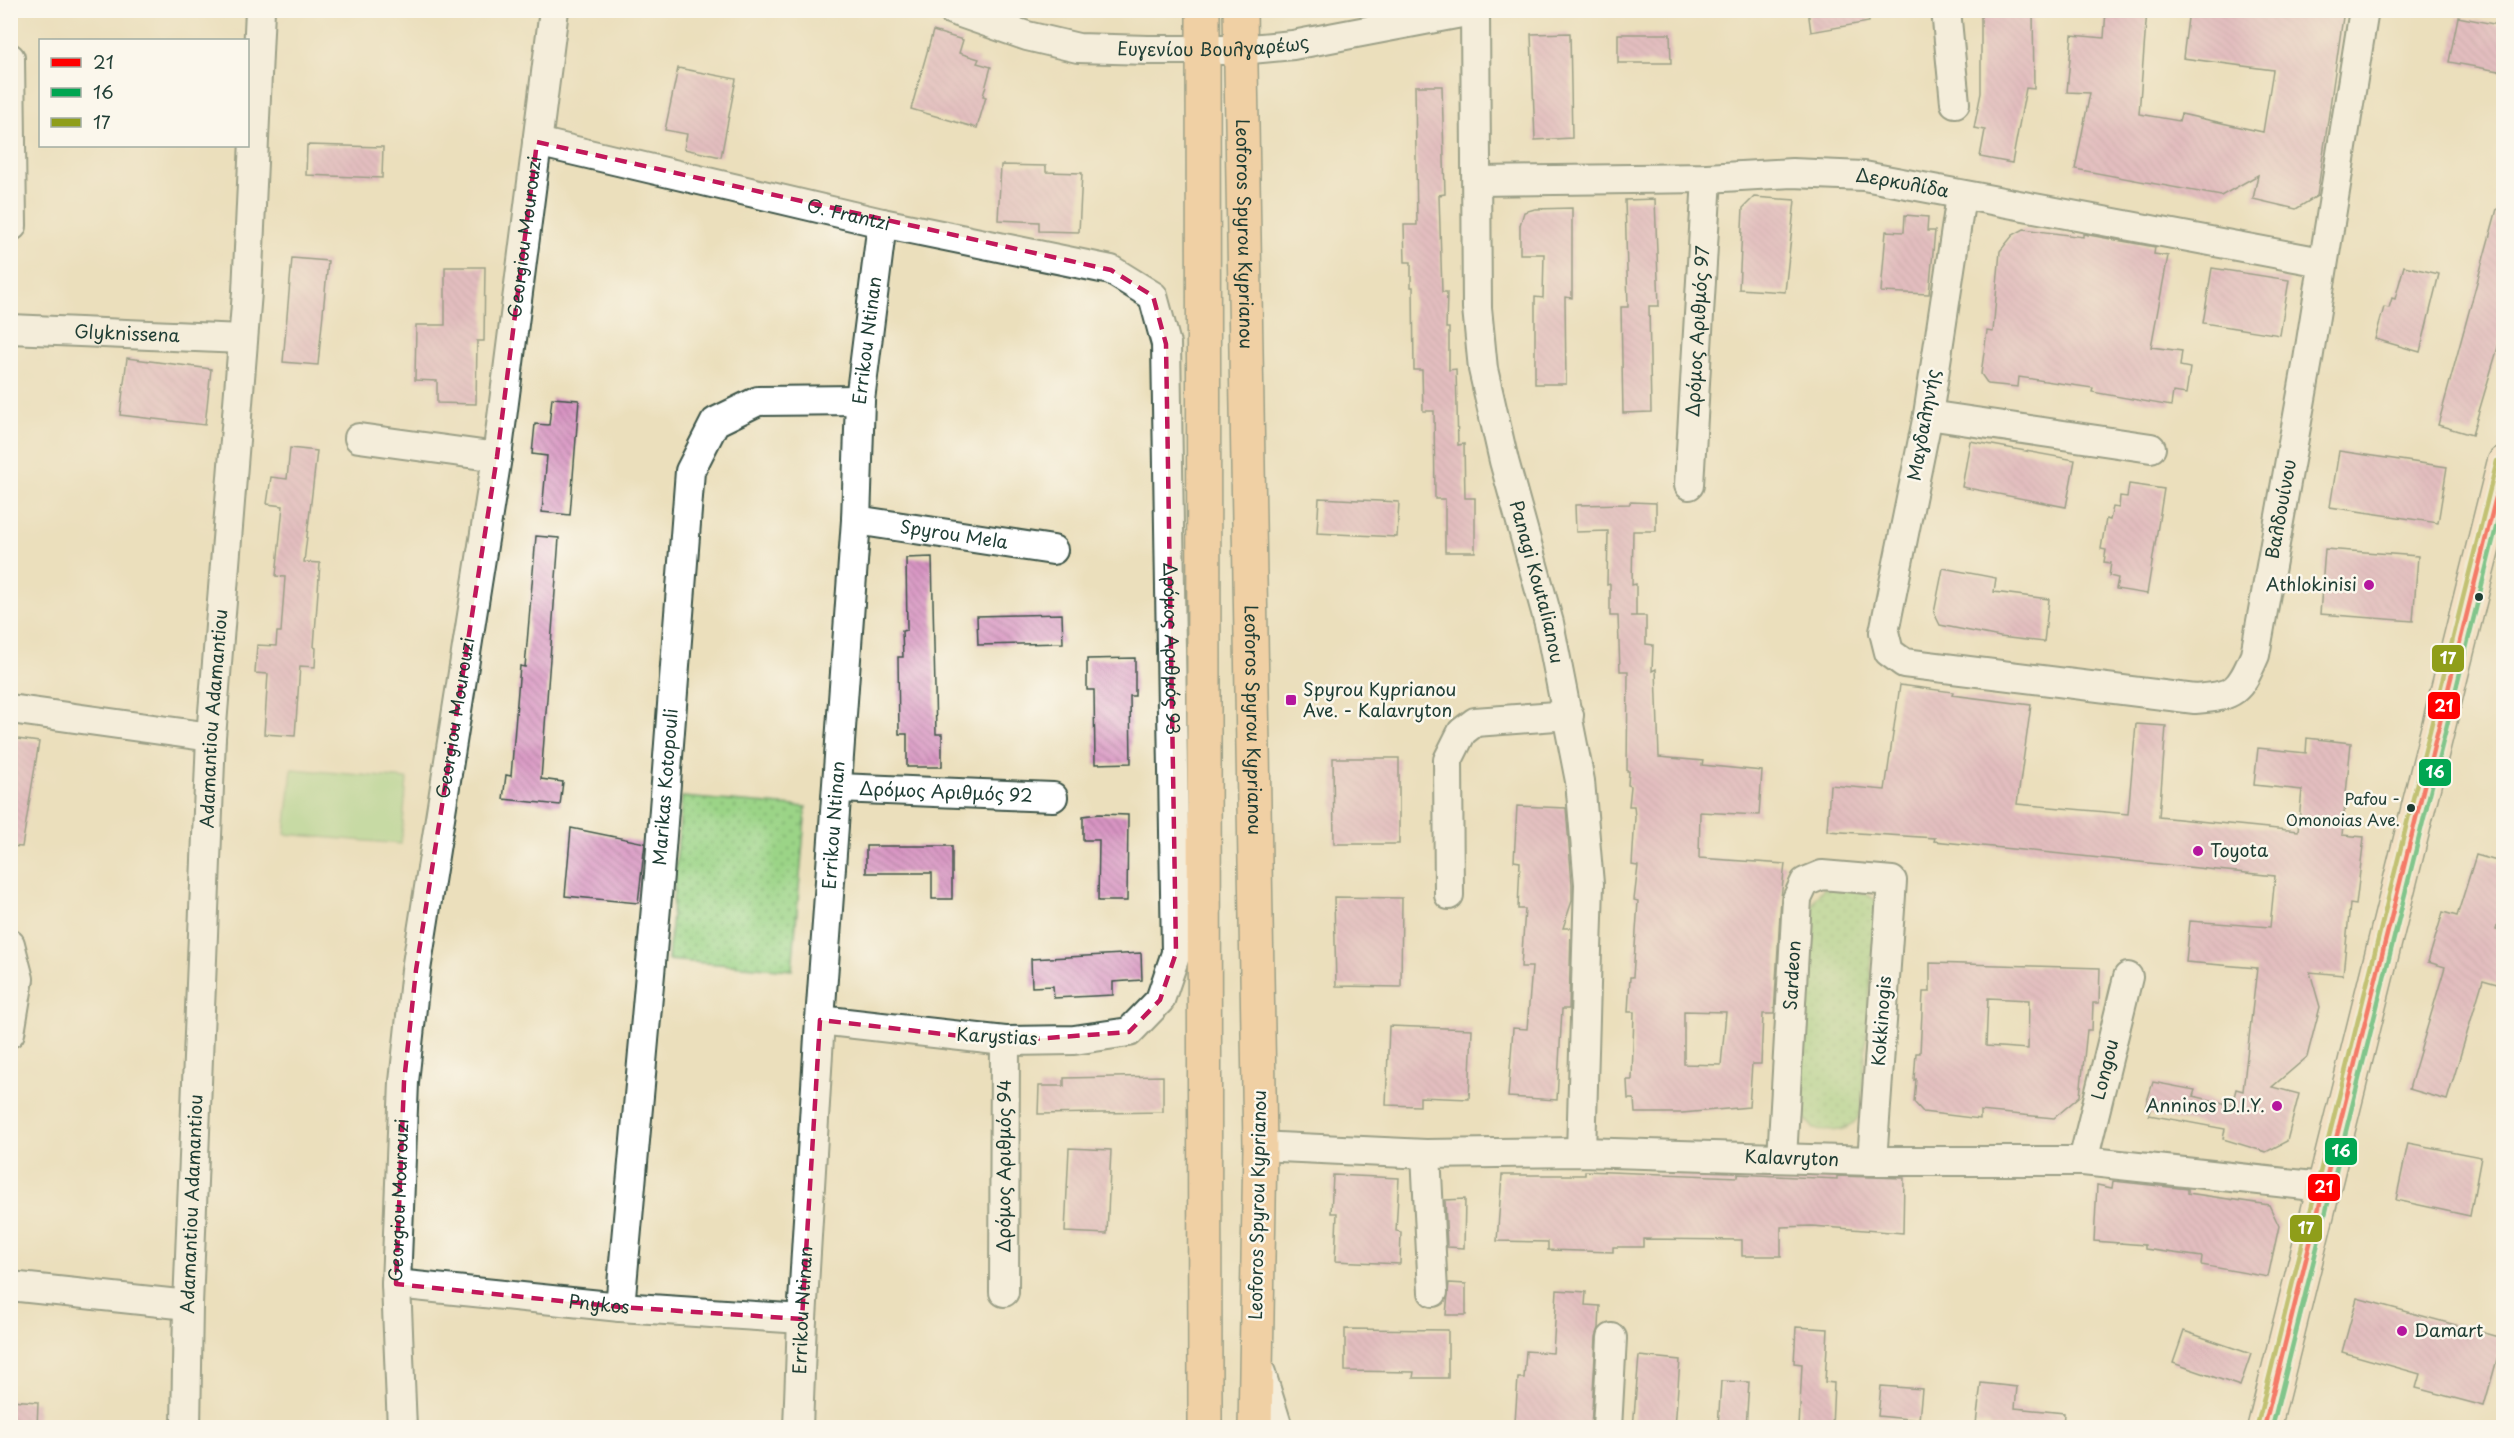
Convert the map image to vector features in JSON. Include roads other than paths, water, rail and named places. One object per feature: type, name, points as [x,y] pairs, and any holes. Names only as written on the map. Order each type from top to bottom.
[{"type":"main road","points":[[1203,10],[1205,1428]]},
{"type":"main road","name":"Leoforos Spyrou Kyprianou","points":[[1240,10],[1260,1146],[1256,1428]]},
{"type":"main road","points":[[2264,1428],[2504,463]]},
{"type":"street","name":"Adamantiou Adamantiou","points":[[186,1428],[188,1305],[212,737],[246,292],[260,10]]},
{"type":"street","name":"Georgiou Mourouzi","points":[[402,1428],[396,1284],[404,1082],[416,970],[497,457],[554,10]]},
{"type":"street","name":"Ευγενίου Βουλγαρέως","points":[[951,10],[1027,36],[1078,48],[1203,50],[1240,50],[1293,45],[1447,13],[1476,11]]},
{"type":"street","points":[[1946,10],[1955,103]]},
{"type":"street","name":"Βαλδουίνου","points":[[1889,652],[1904,663],[2195,699],[2222,697],[2243,683],[2255,655],[2308,360],[2364,10]]},
{"type":"street","name":"Panagi Koutalianou","points":[[1476,11],[1477,308],[1484,369],[1504,461],[1549,623],[1569,715],[1580,781],[1589,884],[1581,1152]]},
{"type":"street","points":[[10,58],[12,226]]},
{"type":"street","name":"G. Frantzi","points":[[537,142],[882,223],[1111,270],[1153,296]]},
{"type":"street","name":"Δερκυλίδα","points":[[1477,181],[1707,178],[1792,173],[1864,176],[2322,262]]},
{"type":"street","name":"Δρόμος Αριθμός 97","points":[[1689,485],[1707,178]]},
{"type":"street","name":"Μαγδαληνής","points":[[1889,652],[1884,632],[1928,415],[1961,196]]},
{"type":"street","name":"Errikou Ntinan","points":[[798,1428],[802,1319],[820,1020],[856,520],[860,400],[882,223]]},
{"type":"street","name":"Δρόμος Αριθμός 93","points":[[1153,296],[1166,344],[1176,953],[1160,1000]]},
{"type":"street","name":"Glyknissena","points":[[10,329],[242,339]]},
{"type":"street","name":"Marikas Kotopouli","points":[[620,1307],[660,874],[690,471],[715,422],[758,401],[860,400]]},
{"type":"street","points":[[1928,415],[2151,448]]},
{"type":"street","points":[[359,438],[497,457]]},
{"type":"street","name":"Spyrou Mela","points":[[856,520],[1053,550]]},
{"type":"street","points":[[10,709],[212,737]]},
{"type":"street","points":[[1449,895],[1448,760],[1462,732],[1475,722],[1569,715]]},
{"type":"street","name":"Δρόμος Αριθμός 92","points":[[838,788],[1053,797]]},
{"type":"street","name":"Sardeon","points":[[1782,1158],[1797,899],[1805,882],[1822,875],[1892,881]]},
{"type":"street","name":"Kokkinogis","points":[[1872,1161],[1892,881]]},
{"type":"street","points":[[10,944],[19,979],[10,1033]]},
{"type":"street","name":"Longou","points":[[2083,1161],[2128,977]]},
{"type":"street","name":"Karystias","points":[[820,1020],[1005,1041],[1074,1040],[1129,1032],[1160,1000]]},
{"type":"street","name":"Δρόμος Αριθμός 94","points":[[1004,1292],[1005,1041]]},
{"type":"street","name":"Kalavryton","points":[[1260,1146],[1426,1154],[1581,1152],[1872,1161],[2083,1161],[2323,1187]]},
{"type":"street","points":[[1426,1154],[1432,1292]]},
{"type":"street","name":"Pnykos","points":[[396,1284],[620,1307],[802,1319]]},
{"type":"street","points":[[10,1286],[188,1305]]},
{"type":"street","points":[[1607,1428],[1612,1338]]},
{"type":"street","points":[[1256,1356],[1278,1428]]},
{"type":"place","name":"Athlokinisi","points":[[2369,585]]},
{"type":"place","name":"Spyrou Kyprianou Ave. - Kalavryton","points":[[1291,700]]},
{"type":"place","name":"Pafou - Omonoias Ave.","points":[[2411,808]]},
{"type":"place","name":"Toyota","points":[[2198,851]]},
{"type":"place","name":"Anninos D.I.Y.","points":[[2277,1106]]},
{"type":"place","name":"Damart","points":[[2402,1331]]}]
